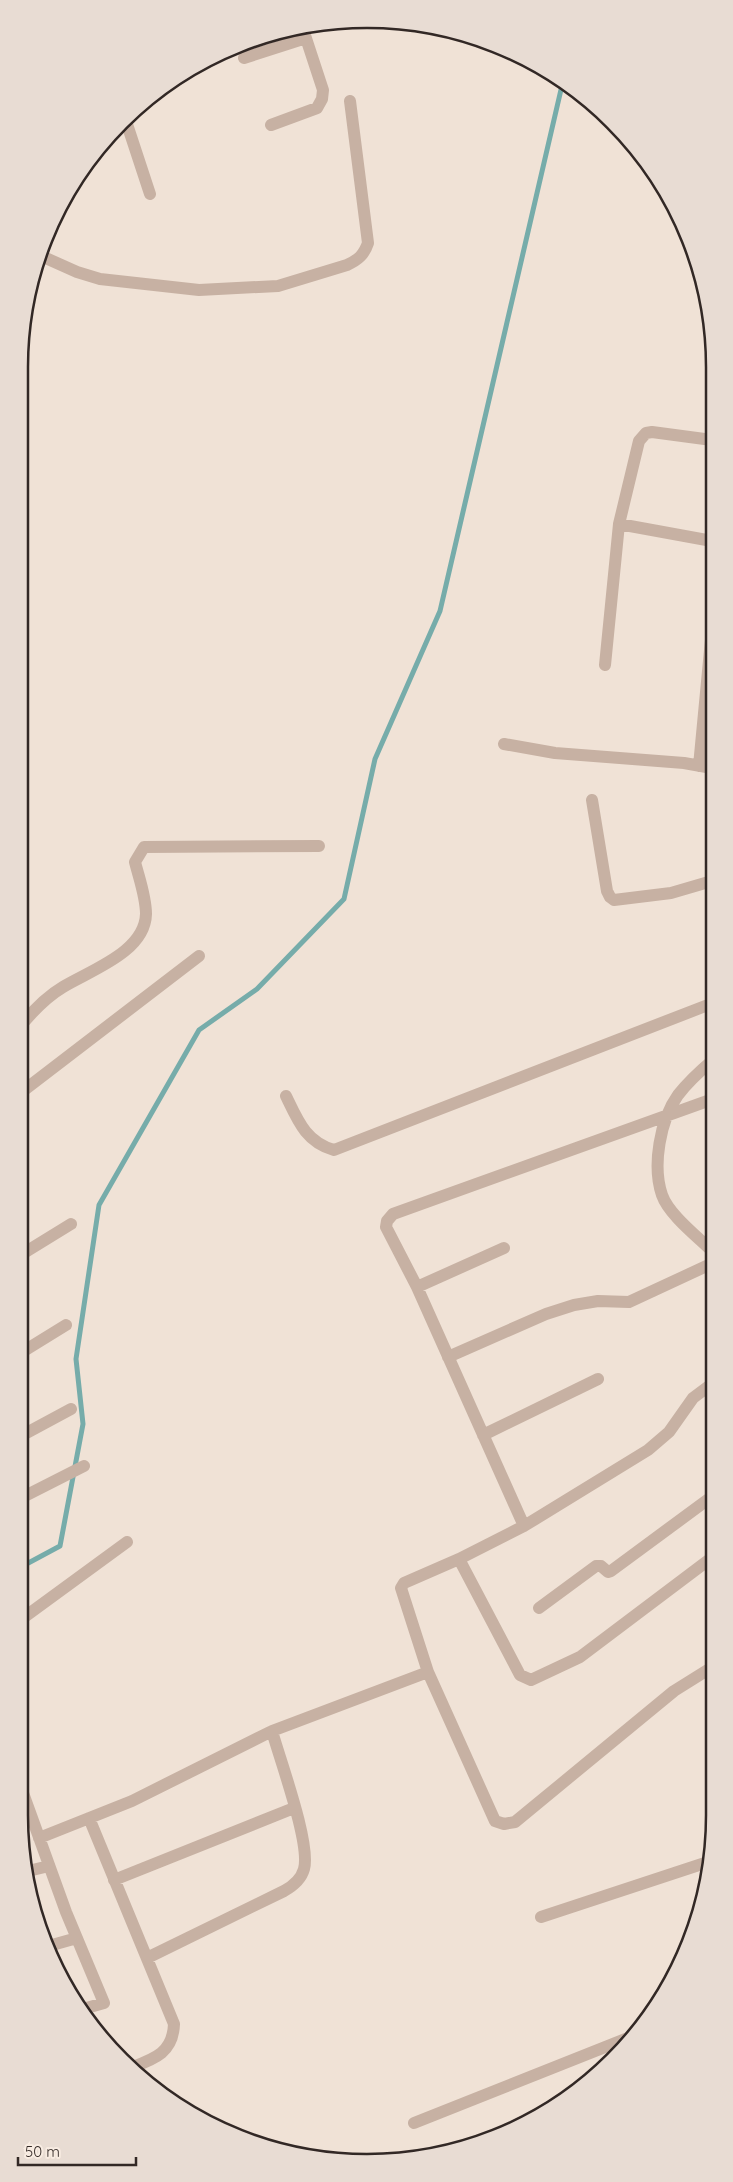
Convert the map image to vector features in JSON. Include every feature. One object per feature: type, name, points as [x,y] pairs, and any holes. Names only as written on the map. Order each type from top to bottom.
[{"type":"street","points":[[271,125],[317,108],[322,99],[323,90],[304,33]]},
{"type":"street","points":[[244,58],[299,34]]},
{"type":"street","points":[[45,258],[77,272],[100,279],[199,290],[278,286],[348,266],[358,260],[365,252],[368,243],[350,101]]},
{"type":"street","points":[[128,126],[150,194]]},
{"type":"street","points":[[604,666],[620,524],[639,441],[642,436],[652,432],[706,439]]},
{"type":"street","points":[[620,524],[706,540]]},
{"type":"street","points":[[699,766],[706,692]]},
{"type":"street","points":[[504,744],[572,755],[706,767]]},
{"type":"street","points":[[592,800],[607,891],[614,900],[671,893],[706,883]]},
{"type":"street","points":[[28,1017],[62,987],[130,949],[140,933],[146,915],[135,862],[144,846],[319,846]]},
{"type":"street","points":[[28,1087],[199,956]]},
{"type":"street","points":[[286,1096],[310,1138],[321,1146],[334,1150],[706,1006]]},
{"type":"street","points":[[706,1066],[686,1084],[676,1098],[668,1115],[656,1159],[662,1196],[671,1211],[706,1245]]},
{"type":"street","points":[[524,1526],[417,1287],[386,1227],[387,1221],[393,1214],[706,1102]]},
{"type":"street","points":[[28,1250],[71,1224]]},
{"type":"street","points":[[417,1287],[504,1248]]},
{"type":"street","points":[[448,1357],[546,1314],[574,1305],[598,1301],[629,1302],[706,1266]]},
{"type":"street","points":[[28,1348],[66,1325]]},
{"type":"street","points":[[483,1435],[598,1379]]},
{"type":"street","points":[[706,1388],[693,1398],[663,1439],[524,1526],[459,1559],[406,1581],[401,1588],[428,1672],[495,1821],[504,1824],[515,1822],[674,1691],[706,1671]]},
{"type":"street","points":[[28,1432],[71,1409]]},
{"type":"street","points":[[28,1494],[84,1466]]},
{"type":"street","points":[[539,1608],[596,1566],[601,1566],[608,1572],[611,1571],[706,1501]]},
{"type":"street","points":[[28,1614],[127,1542]]},
{"type":"street","points":[[459,1559],[520,1675],[531,1680],[580,1657],[706,1562]]},
{"type":"street","points":[[39,1838],[132,1801],[272,1731],[428,1672]]},
{"type":"street","points":[[147,1958],[297,1883],[304,1868],[302,1833],[272,1731]]},
{"type":"street","points":[[114,1880],[294,1808]]},
{"type":"street","points":[[28,1811],[104,2003],[88,2008]]},
{"type":"street","points":[[89,1818],[174,2024],[170,2044],[159,2056],[138,2065]]},
{"type":"street","points":[[541,1917],[702,1864]]},
{"type":"street","points":[[32,1870],[49,1866]]},
{"type":"street","points":[[53,1945],[77,1938]]},
{"type":"street","points":[[414,2123],[618,2042]]},
{"type":"waterway","points":[[28,1563],[60,1546],[83,1424],[76,1359],[99,1205],[199,1030],[257,989],[344,899],[375,759],[440,611],[561,89]]}]
